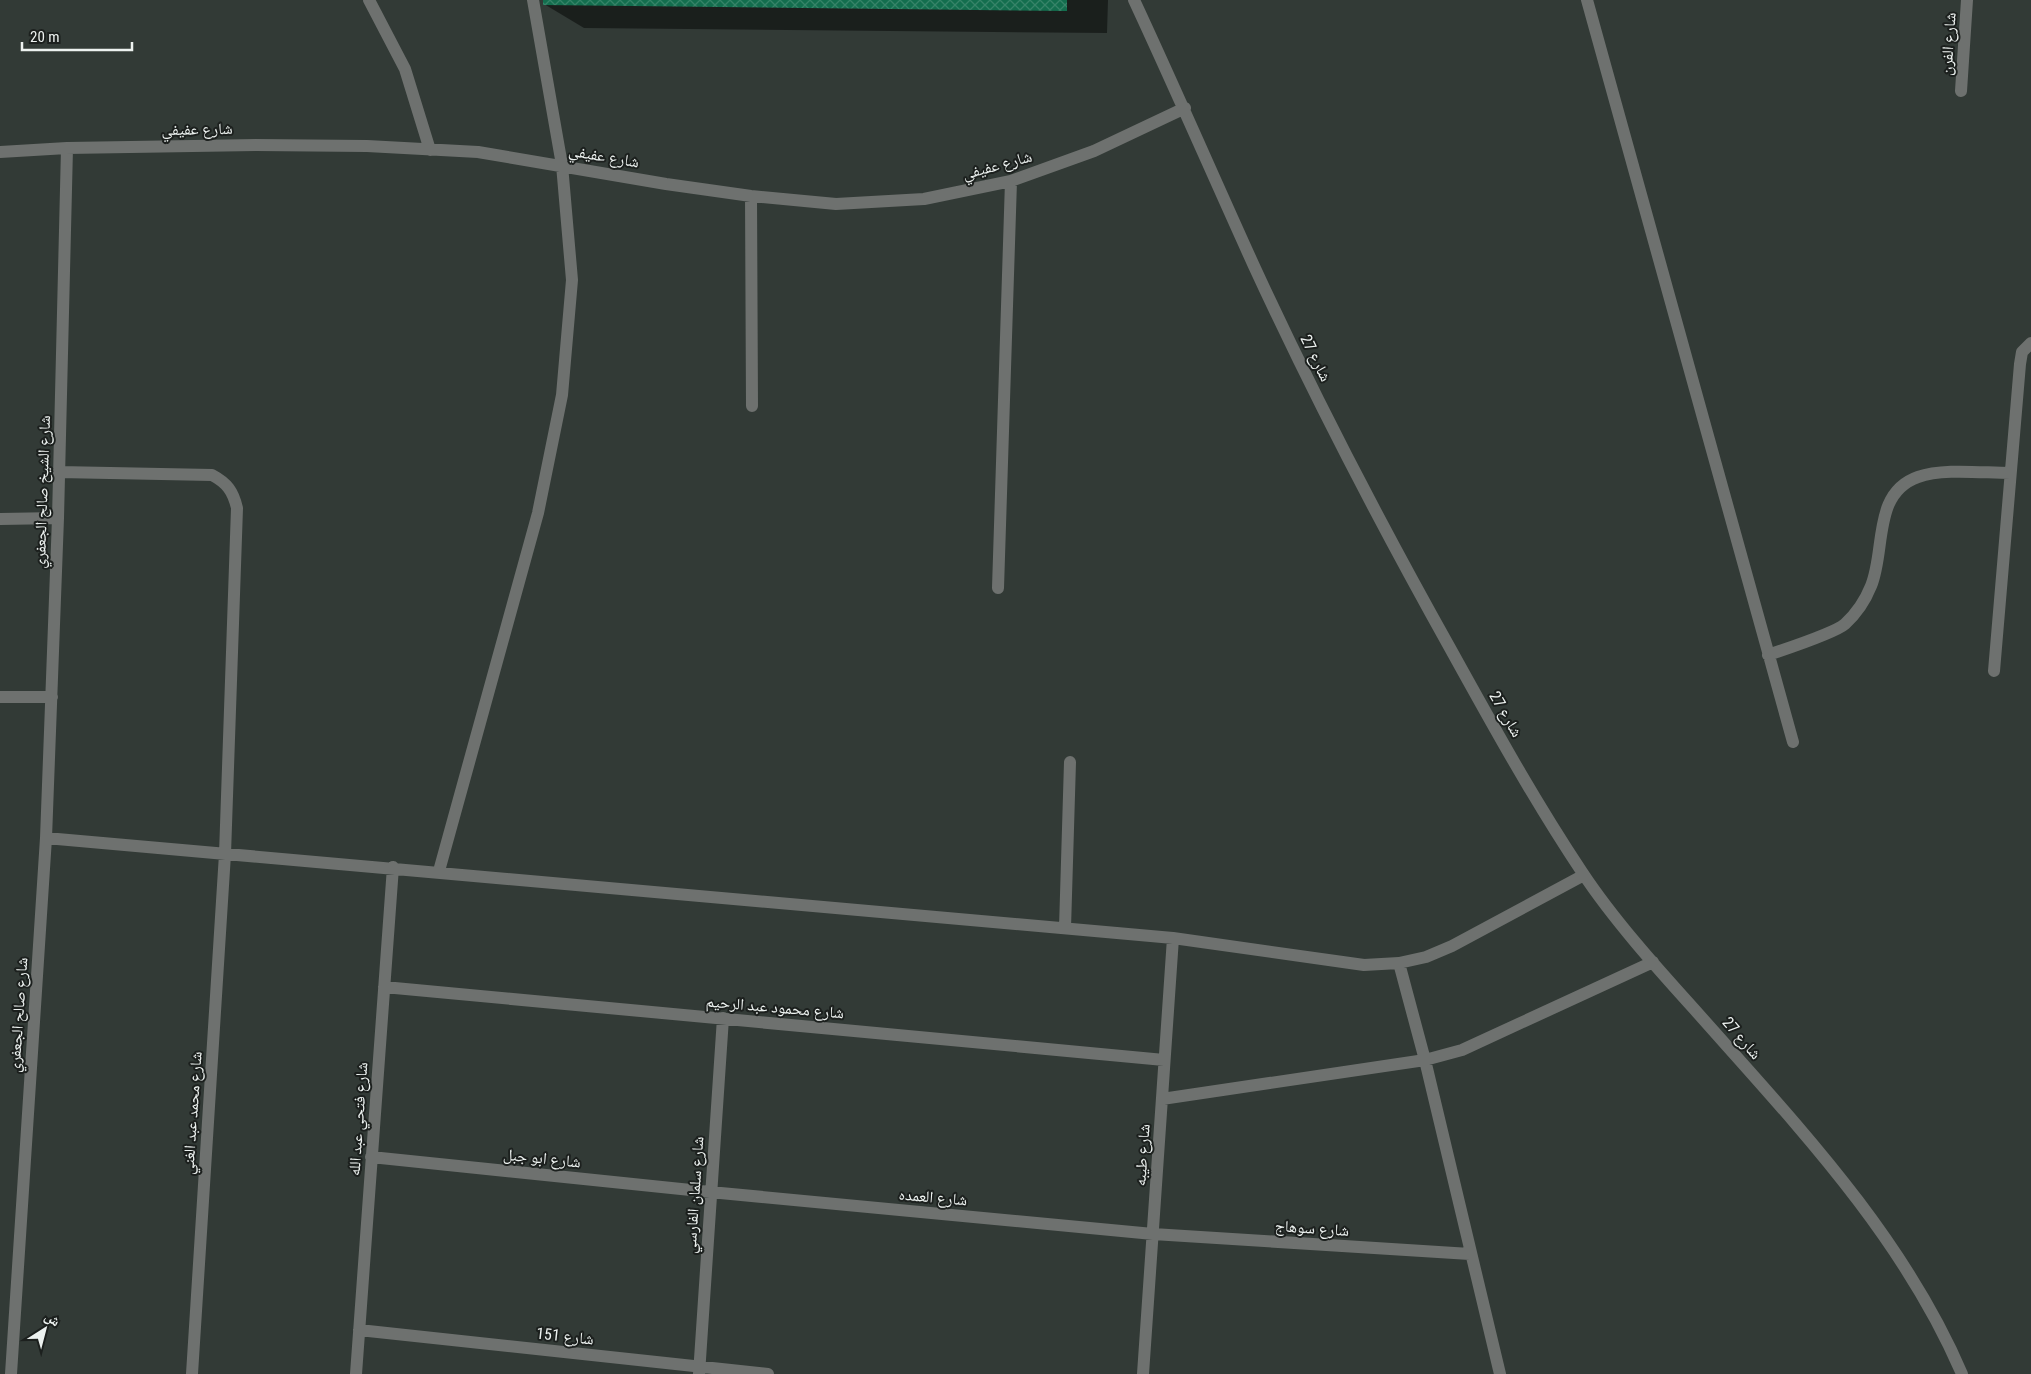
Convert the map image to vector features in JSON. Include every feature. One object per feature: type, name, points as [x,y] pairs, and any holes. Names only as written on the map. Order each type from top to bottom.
[{"type":"street","points":[[369,0],[405,69],[430,150]]},
{"type":"street","points":[[439,871],[538,513],[562,395],[572,280],[562,165],[534,0]]},
{"type":"street","name":"شارع 27","points":[[1134,0],[1185,108],[1254,267],[1329,423],[1410,576],[1494,727],[1584,875],[1653,962],[1838,1174],[1896,1251],[1945,1335],[1962,1374]]},
{"type":"street","points":[[1587,0],[1793,742]]},
{"type":"street","name":"شارع الفرن","points":[[1961,91],[1967,0]]},
{"type":"street","name":"شارع عفيفي","points":[[0,152],[67,148],[256,145],[478,152],[666,184],[751,196],[836,204],[924,199],[1011,181],[1094,151],[1185,108]]},
{"type":"street","name":"شارع الشيخ صالح الجعفري","points":[[46,838],[58,518],[67,148]]},
{"type":"street","points":[[998,588],[1011,181]]},
{"type":"street","points":[[751,196],[752,406]]},
{"type":"street","points":[[1994,671],[2020,364],[2022,352],[2031,343]]},
{"type":"street","name":"شارع محمد عبد الغني","points":[[59,472],[212,475],[225,482],[234,493],[237,508],[225,854],[192,1374]]},
{"type":"street","points":[[1768,656],[1843,626],[1859,609],[1872,585],[1886,508],[1899,489],[1918,477],[1941,473],[2010,473]]},
{"type":"street","points":[[0,519],[58,518]]},
{"type":"street","points":[[0,697],[52,697]]},
{"type":"street","points":[[1065,928],[1070,762]]},
{"type":"street","points":[[46,838],[439,871],[1173,938],[1364,965],[1399,963],[1426,957],[1452,946],[1584,875]]},
{"type":"street","name":"شارع صالح الجعفري","points":[[11,1374],[46,838]]},
{"type":"street","name":"شارع فتحي عبد الله","points":[[356,1374],[393,867]]},
{"type":"street","name":"شارع طيبه","points":[[1144,1374],[1173,938]]},
{"type":"street","points":[[1162,1099],[1425,1060],[1462,1050],[1653,962]]},
{"type":"street","points":[[1399,963],[1425,1060],[1500,1374]]},
{"type":"street","name":"شارع محمود عبد الرحيم","points":[[384,986],[1164,1060]]},
{"type":"street","name":"شارع سلمان الفارسي","points":[[699,1370],[723,1018]]},
{"type":"street","name":"شارع ابو جبل","points":[[371,1157],[710,1192]]},
{"type":"street","name":"شارع العمده","points":[[710,1192],[1153,1234]]},
{"type":"street","name":"شارع سوهاج","points":[[1153,1234],[1470,1254]]},
{"type":"street","name":"شارع 151","points":[[359,1330],[699,1370],[768,1374]]},
{"type":"building","points":[[543,0],[1067,0],[1067,11],[543,5]]}]
